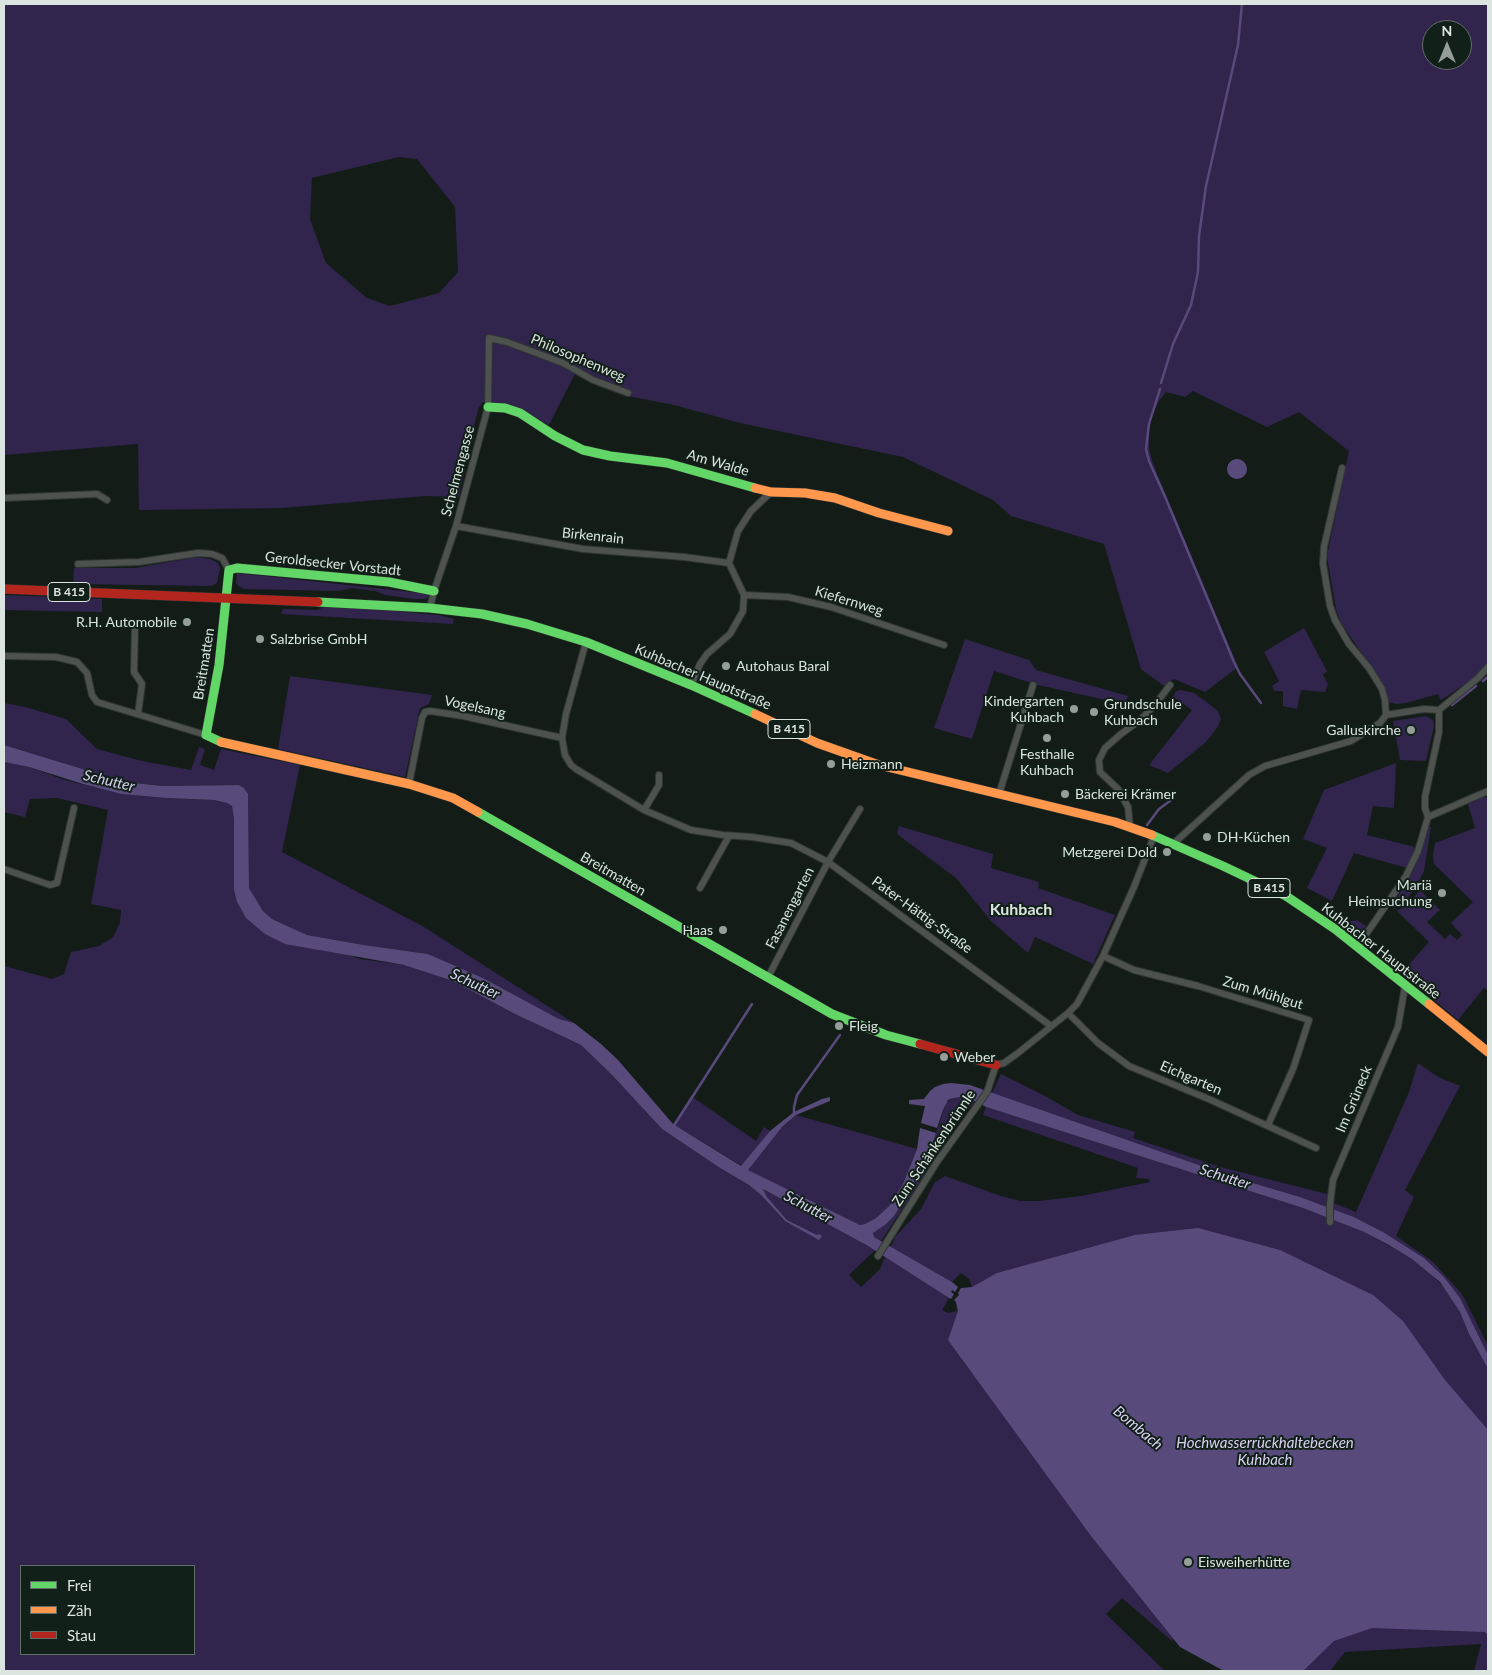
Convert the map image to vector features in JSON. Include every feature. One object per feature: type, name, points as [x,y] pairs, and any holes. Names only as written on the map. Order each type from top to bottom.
[{"type":"street","name":"Philosophenweg","points":[[489,338],[507,342],[563,362],[593,380],[628,393]]},
{"type":"street","name":"Schelmengasse","points":[[430,608],[456,526],[488,408],[489,338]]},
{"type":"street","name":"Am Walde","points":[[488,408],[505,408],[520,413],[555,436],[583,450],[610,456],[667,463],[770,492],[805,493],[835,498],[948,531]]},
{"type":"street","points":[[1342,468],[1324,547],[1323,564],[1330,606],[1335,620],[1349,644],[1369,668],[1382,689],[1386,715]]},
{"type":"street","points":[[691,685],[700,664],[707,654],[730,634],[743,611],[744,595],[729,563],[738,531],[751,511],[770,492]]},
{"type":"street","points":[[4,498],[98,494],[107,500]]},
{"type":"street","name":"Birkenrain","points":[[456,526],[582,549],[684,557],[729,563]]},
{"type":"street","points":[[78,564],[139,562],[198,553],[212,554],[222,558],[229,570],[227,598]]},
{"type":"street","name":"Geroldsecker Vorstadt","points":[[229,570],[237,568],[389,582],[434,591]]},
{"type":"street","name":"B 415","points":[[4,589],[430,608]]},
{"type":"street","name":"Kiefernweg","points":[[744,595],[788,597],[831,607],[944,645]]},
{"type":"street","name":"Breitmatten","points":[[206,735],[219,665],[227,598]]},
{"type":"street","name":"Kuhbacher Hauptstraße","points":[[430,608],[472,612],[508,619],[586,642],[691,685],[817,742],[879,765],[1115,822],[1154,836],[1286,896],[1358,946],[1488,1052]]},
{"type":"street","points":[[138,714],[142,684],[134,672],[135,624],[154,623]]},
{"type":"street","name":"Fasanengarten","points":[[586,642],[566,714],[562,738],[565,755],[571,765],[581,773],[644,810],[691,830],[791,843],[828,862],[768,977]]},
{"type":"street","name":"Breitmatten","points":[[4,656],[56,657],[77,662],[87,673],[92,695],[97,702],[206,735],[229,745],[409,784],[453,798],[741,964],[768,977],[832,1014],[856,1025],[886,1035],[996,1065]]},
{"type":"street","points":[[1173,844],[1249,775],[1266,766],[1351,741],[1376,726],[1386,715],[1424,709],[1439,710],[1478,678],[1488,667]]},
{"type":"street","points":[[999,794],[1033,685]]},
{"type":"street","points":[[1130,827],[1128,807],[1118,789],[1100,772],[1099,760],[1105,748],[1156,706],[1170,685]]},
{"type":"street","points":[[1358,946],[1406,876],[1418,851],[1428,817],[1425,808],[1425,797],[1439,732],[1439,710]]},
{"type":"street","name":"Vogelsang","points":[[409,784],[422,718],[425,712],[430,711],[463,716],[562,738]]},
{"type":"street","points":[[644,810],[658,785],[659,775]]},
{"type":"street","points":[[1428,817],[1488,792]]},
{"type":"street","points":[[4,869],[50,885],[57,883],[74,808]]},
{"type":"street","points":[[828,862],[860,809]]},
{"type":"street","points":[[700,888],[729,836]]},
{"type":"street","points":[[996,1065],[1004,1063],[1011,1058],[1077,1004],[1103,956],[1134,887],[1154,836]]},
{"type":"street","name":"Pater-Hättig-Straße","points":[[828,862],[1051,1026]]},
{"type":"street","name":"Zum Mühlgut","points":[[1103,956],[1134,970],[1198,986],[1309,1020],[1293,1069],[1268,1125]]},
{"type":"street","name":"Im Grüneck","points":[[1330,1222],[1333,1180],[1398,1027],[1406,986]]},
{"type":"street","name":"Eichgarten","points":[[1068,1013],[1098,1043],[1129,1066],[1268,1125],[1316,1148]]},
{"type":"street","name":"Zum Schänkenbrünnle","points":[[878,1256],[937,1162],[987,1092],[996,1065]]},
{"type":"shaded area","points":[[4,4],[1488,4],[1488,663],[1471,680],[1441,700],[1438,694],[1406,703],[1396,704],[1388,702],[1371,667],[1341,623],[1336,609],[1327,556],[1349,451],[1299,412],[1267,427],[1193,391],[1185,397],[1166,392],[1159,401],[1152,416],[1149,431],[1149,449],[1153,464],[1238,667],[1205,692],[1174,679],[1164,686],[1141,669],[1104,544],[1011,516],[993,500],[903,457],[740,423],[674,405],[628,396],[575,374],[549,425],[513,405],[483,402],[478,409],[459,497],[426,496],[282,508],[139,510],[138,444],[4,455]],"holes":[[[399,157],[417,159],[455,207],[458,272],[439,293],[390,306],[367,298],[326,263],[310,219],[312,178]]]},
{"type":"shaded area","points":[[197,557],[210,559],[218,563],[220,568],[217,583],[212,586],[73,584],[74,568],[135,568]]},
{"type":"shaded area","points":[[237,573],[421,593],[427,594],[429,597],[415,599],[352,588],[339,591],[245,589],[236,583]]},
{"type":"shaded area","points":[[4,595],[102,599],[102,612],[4,610]]},
{"type":"shaded area","points":[[329,605],[438,615],[454,619],[453,624],[281,614],[283,609],[317,610]]},
{"type":"shaded area","points":[[1304,628],[1327,671],[1323,675],[1328,684],[1325,692],[1301,690],[1297,709],[1283,706],[1283,691],[1274,691],[1272,686],[1279,681],[1264,652]]},
{"type":"shaded area","points":[[965,639],[1029,660],[1036,670],[1128,696],[1124,704],[1038,685],[994,671],[972,739],[934,728]]},
{"type":"shaded area","points":[[290,676],[432,695],[429,704],[420,708],[405,777],[278,749]]},
{"type":"shaded area","points":[[1181,690],[1194,693],[1204,700],[1218,711],[1221,719],[1217,728],[1206,742],[1168,773],[1149,765],[1192,710],[1173,697],[1176,691]]},
{"type":"shaded area","points":[[4,703],[66,719],[97,749],[142,761],[191,770],[199,747],[205,749],[200,765],[214,770],[221,749],[300,765],[282,852],[424,927],[574,1023],[559,1019],[483,978],[428,954],[307,935],[272,919],[263,911],[249,888],[248,794],[244,788],[239,785],[162,786],[125,782],[4,745]]},
{"type":"shaded area","points":[[1426,716],[1433,720],[1434,726],[1426,761],[1400,760],[1393,721]]},
{"type":"shaded area","points":[[4,762],[29,767],[62,779],[121,794],[214,800],[227,803],[232,806],[234,819],[234,890],[237,902],[246,918],[360,959],[404,965],[453,981],[515,1014],[581,1045],[662,1129],[749,1185],[785,1221],[817,1235],[787,1220],[767,1197],[763,1189],[875,1250],[849,1275],[861,1287],[880,1269],[885,1256],[949,1298],[942,1310],[948,1313],[957,1311],[956,1301],[963,1289],[972,1287],[969,1279],[961,1273],[952,1282],[891,1247],[895,1237],[921,1209],[935,1182],[945,1176],[1020,1201],[1039,1201],[1081,1196],[1150,1182],[1149,1179],[1136,1178],[1138,1168],[983,1115],[986,1107],[1303,1208],[1364,1232],[1413,1259],[1445,1289],[1460,1312],[1469,1334],[1488,1369],[1488,1671],[1474,1671],[1481,1644],[1345,1652],[1330,1671],[1228,1671],[1194,1587],[1172,1641],[1122,1598],[1106,1614],[1165,1671],[4,1671],[4,966],[52,979],[64,974],[71,952],[99,946],[113,937],[120,923],[121,910],[91,904],[108,810],[57,798],[30,799],[25,817],[4,812]]},
{"type":"shaded area","points":[[1396,763],[1394,808],[1373,806],[1367,835],[1415,847],[1407,868],[1354,853],[1332,901],[1307,888],[1327,848],[1303,839],[1324,790]]},
{"type":"shaded area","points":[[1483,797],[1488,798],[1488,991],[1484,988],[1458,1020],[1401,973],[1429,942],[1397,911],[1408,904],[1420,890],[1440,910],[1427,922],[1445,939],[1450,934],[1457,940],[1462,935],[1451,923],[1473,902],[1434,864],[1433,855],[1435,843],[1475,828],[1468,804]]},
{"type":"shaded area","points":[[899,826],[993,854],[991,868],[1039,882],[1038,888],[1115,915],[1093,964],[1035,937],[1028,953],[991,921],[956,878],[897,834]]},
{"type":"shaded area","points":[[1429,827],[1431,827],[1424,871],[1408,898],[1394,909],[1391,907],[1413,871]]},
{"type":"shaded area","points":[[1329,908],[1350,921],[1357,920],[1366,926],[1360,936],[1346,925],[1348,922],[1338,915],[1335,918],[1327,913]]},
{"type":"shaded area","points":[[1418,1063],[1438,1077],[1460,1086],[1405,1190],[1414,1197],[1396,1236],[1433,1262],[1462,1294],[1488,1346],[1488,1355],[1460,1298],[1444,1277],[1424,1258],[1383,1232],[1354,1217],[1300,1197],[1236,1178],[992,1093],[1001,1074],[1078,1115],[1135,1132],[1133,1138],[1224,1168],[1335,1196],[1334,1203],[1356,1212],[1409,1092]]},
{"type":"shaded area","points":[[691,1096],[756,1141],[764,1127],[770,1131],[742,1166],[673,1124]]},
{"type":"shaded area","points":[[962,1097],[975,1101],[971,1107],[955,1109],[945,1138],[933,1161],[881,1241],[874,1237],[873,1233],[894,1216],[920,1175],[946,1103],[953,1098]]},
{"type":"shaded area","points":[[796,1115],[917,1149],[903,1184],[889,1206],[876,1218],[860,1225],[747,1170],[776,1133]]},
{"type":"water","points":[[1237,459],[1244,462],[1247,469],[1244,476],[1237,479],[1230,476],[1227,469],[1230,462]]},
{"type":"water","name":"Schutter","points":[[4,745],[125,782],[162,786],[239,785],[248,794],[249,888],[263,911],[272,919],[307,935],[428,954],[483,978],[559,1019],[574,1023],[618,1060],[673,1124],[741,1166],[770,1131],[794,1112],[830,1097],[830,1101],[796,1115],[782,1127],[748,1170],[860,1225],[876,1218],[889,1206],[903,1184],[917,1149],[920,1128],[936,1133],[920,1175],[894,1216],[873,1233],[874,1237],[952,1282],[958,1287],[955,1292],[952,1290],[951,1292],[954,1294],[951,1299],[949,1298],[868,1246],[763,1189],[767,1197],[787,1220],[822,1236],[819,1240],[785,1221],[749,1185],[662,1129],[581,1045],[515,1014],[453,981],[404,965],[285,944],[265,934],[246,918],[237,902],[234,890],[234,819],[232,806],[227,803],[214,800],[121,794],[29,767],[4,762]]},
{"type":"water","name":"Schutter","points":[[951,1083],[970,1085],[1236,1178],[1300,1197],[1354,1217],[1383,1232],[1424,1258],[1444,1277],[1460,1298],[1488,1355],[1488,1369],[1469,1334],[1460,1312],[1440,1282],[1412,1259],[1387,1244],[1364,1232],[1303,1208],[986,1107],[962,1097],[948,1100],[937,1128],[921,1123],[925,1106],[909,1104],[909,1100],[924,1099],[935,1087]]},
{"type":"water","name":"Hochwasserrückhaltebecken Kuhbach","points":[[1198,1228],[1280,1250],[1373,1295],[1403,1321],[1445,1380],[1488,1430],[1488,1635],[1485,1632],[1372,1628],[1334,1641],[1303,1671],[1224,1671],[1180,1647],[1091,1536],[948,1340],[958,1311],[954,1300],[959,1295],[958,1293],[961,1288],[972,1287],[997,1273],[1135,1235]]},
{"type":"waterway","points":[[1161,383],[1173,344],[1191,305],[1198,272],[1199,236],[1206,186],[1238,45],[1242,4]]},
{"type":"waterway","points":[[1160,389],[1149,424],[1146,449],[1149,461],[1234,662],[1240,674],[1261,703]]},
{"type":"waterway","points":[[1483,681],[1488,677]]},
{"type":"waterway","points":[[1452,705],[1476,686]]},
{"type":"waterway","points":[[1147,825],[1159,809],[1174,798]]},
{"type":"waterway","points":[[673,1127],[752,1004]]},
{"type":"waterway","points":[[794,1114],[797,1095],[840,1035]]},
{"type":"traffic: fast","points":[[488,407],[505,408],[520,413],[555,436],[583,450],[610,456],[667,463],[755,488]]},
{"type":"traffic: fast","points":[[221,742],[206,735],[219,665],[229,570],[237,568],[389,582],[434,591]]},
{"type":"traffic: fast","points":[[318,602],[430,608],[482,614],[527,624],[586,642],[691,685],[755,714]]},
{"type":"traffic: fast","points":[[478,812],[832,1014],[886,1035],[920,1044]]},
{"type":"traffic: fast","points":[[1152,835],[1286,896],[1335,929],[1429,1004]]},
{"type":"traffic: slow","points":[[755,488],[771,492],[805,493],[835,498],[879,513],[948,531]]},
{"type":"traffic: slow","points":[[755,714],[817,743],[879,765],[1115,822],[1152,835]]},
{"type":"traffic: slow","points":[[221,742],[409,784],[453,798],[478,812]]},
{"type":"traffic: slow","points":[[1429,1004],[1488,1052]]},
{"type":"traffic: jam","points":[[4,589],[318,602]]},
{"type":"traffic: jam","points":[[920,1044],[996,1065]]},
{"type":"place","name":"R.H. Automobile","points":[[187,622]]},
{"type":"place","name":"Salzbrise GmbH","points":[[260,639]]},
{"type":"place","name":"Autohaus Baral","points":[[726,666]]},
{"type":"place","name":"Kindergarten Kuhbach","points":[[1074,709]]},
{"type":"place","name":"Grundschule Kuhbach","points":[[1094,712]]},
{"type":"place","name":"Galluskirche","points":[[1411,730]]},
{"type":"place","name":"Festhalle Kuhbach","points":[[1047,738]]},
{"type":"place","name":"Heizmann","points":[[831,764]]},
{"type":"place","name":"Bäckerei Krämer","points":[[1065,794]]},
{"type":"place","name":"DH-Küchen","points":[[1207,837]]},
{"type":"place","name":"Metzgerei Dold","points":[[1167,852]]},
{"type":"place","name":"Mariä Heimsuchung","points":[[1442,893]]},
{"type":"place","name":"Haas","points":[[723,930]]},
{"type":"place","name":"Fleig","points":[[839,1026]]},
{"type":"place","name":"Weber","points":[[944,1057]]},
{"type":"place","name":"Eisweiherhütte","points":[[1188,1562]]},
{"type":"district","name":"Kuhbach","points":[[1021,910]]},
{"type":"water label","name":"Bombach","points":[[1138,1428]]}]
